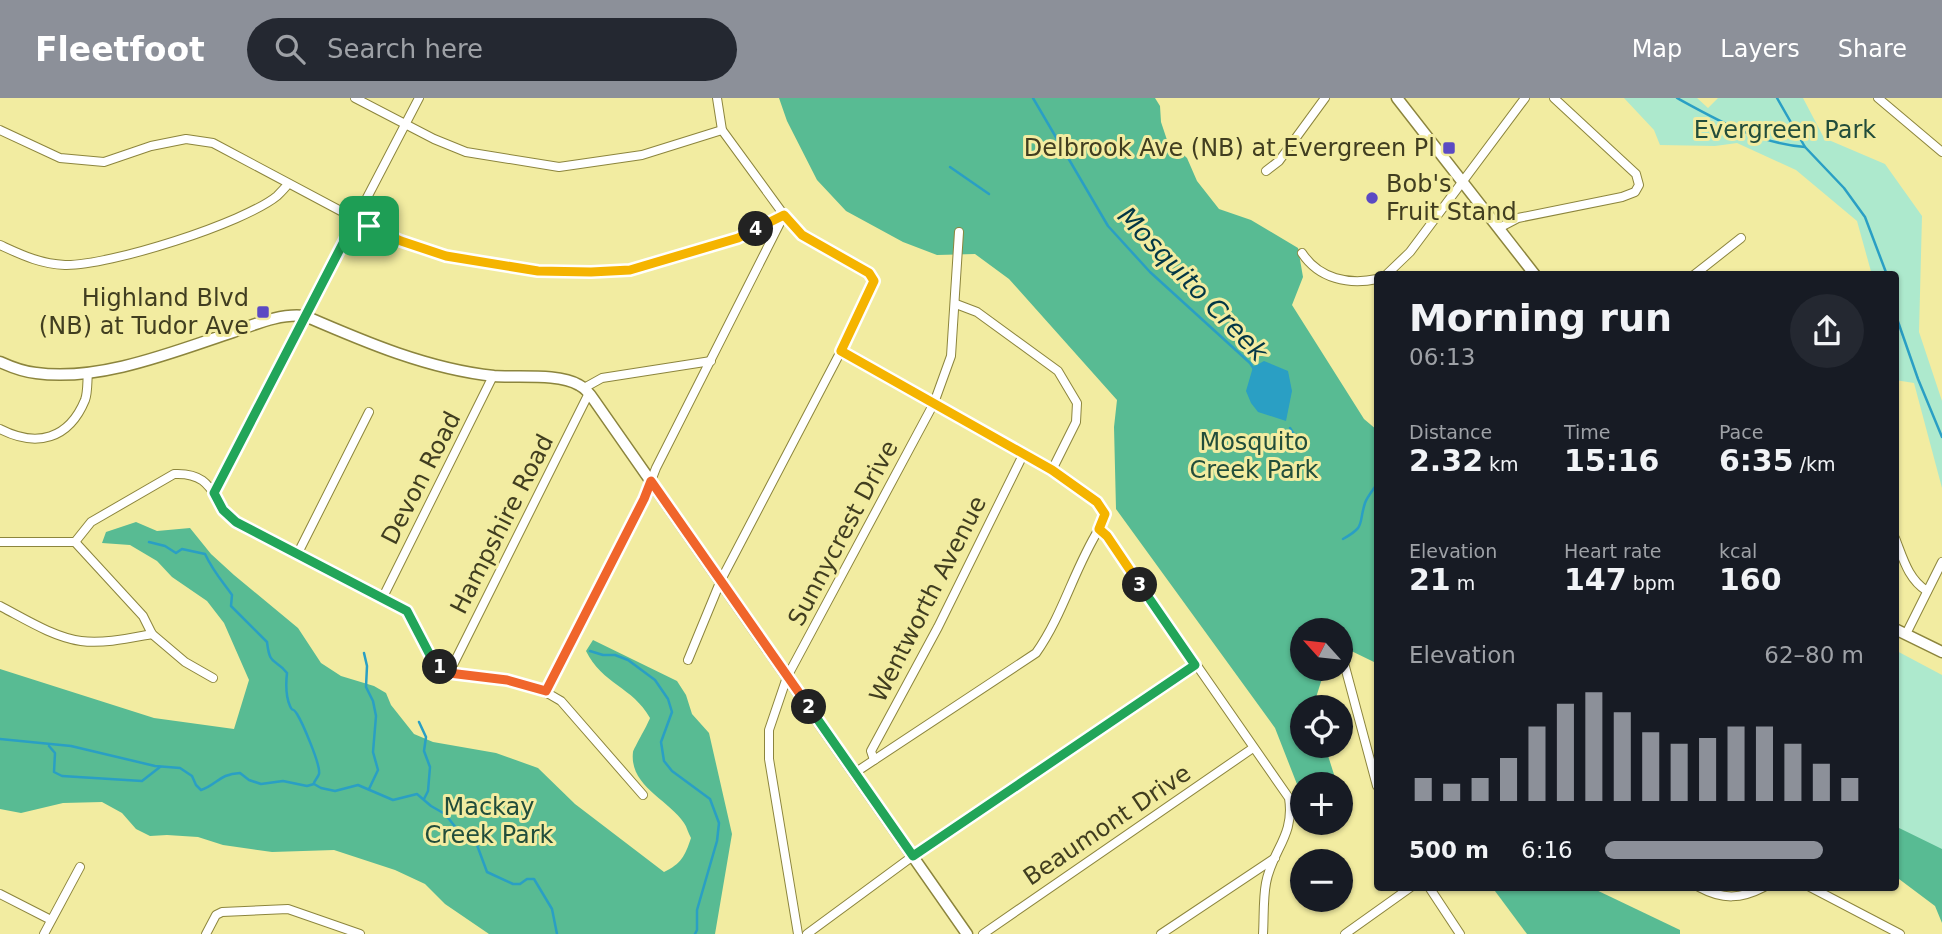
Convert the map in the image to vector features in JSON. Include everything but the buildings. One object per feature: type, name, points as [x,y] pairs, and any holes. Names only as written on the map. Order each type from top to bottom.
[{"type":"street","points":[[355,98],[466,152],[559,167],[642,155],[722,130]]},
{"type":"street","points":[[214,493],[419,98]]},
{"type":"street","points":[[688,660],[721,580],[841,351],[874,281],[869,273],[802,235],[784,215],[722,130],[717,98]]},
{"type":"street","points":[[1266,171],[1279,161],[1325,98]]},
{"type":"street","points":[[1397,98],[1499,228],[1528,271]]},
{"type":"street","points":[[1499,228],[1518,218],[1622,197],[1635,192],[1639,185],[1636,174],[1554,98]]},
{"type":"street","points":[[1878,98],[1942,152]]},
{"type":"street","points":[[1390,271],[1409,252],[1521,99]]},
{"type":"street","points":[[0,130],[60,158],[104,162],[151,146],[186,139],[213,143],[401,241],[446,256],[538,271],[630,270],[738,238],[784,215]]},
{"type":"street","points":[[0,245],[35,262],[68,265],[134,254],[234,219],[276,197],[288,184]]},
{"type":"street","points":[[546,691],[784,215]]},
{"type":"street","name":"Sunnycrest Drive","points":[[798,934],[769,759],[769,730],[788,677],[934,403],[951,356],[959,232]]},
{"type":"street","points":[[1699,271],[1741,239]]},
{"type":"street","points":[[1302,253],[1322,273],[1338,279],[1362,282],[1374,280]]},
{"type":"street","points":[[956,304],[977,312],[1058,371],[1077,403],[1076,422],[1052,470]]},
{"type":"street","points":[[0,362],[33,373],[56,375],[88,372],[154,358],[274,318],[295,315],[305,316],[378,347],[448,367],[493,376],[562,380],[586,390],[967,934]]},
{"type":"street","points":[[841,351],[1052,470],[1097,502],[1105,514],[1050,634],[1036,653],[856,772]]},
{"type":"street","points":[[586,390],[602,378],[711,361]]},
{"type":"street","points":[[0,429],[27,440],[43,439],[63,431],[74,421],[86,397],[88,372]]},
{"type":"street","name":"Devon Road","points":[[383,597],[493,376]]},
{"type":"street","name":"Hampshire Road","points":[[449,673],[579,414],[586,390]]},
{"type":"street","points":[[298,553],[369,412]]},
{"type":"street","name":"Wentworth Avenue","points":[[874,760],[871,751],[938,627],[1023,455]]},
{"type":"street","points":[[75,542],[91,523],[174,474],[190,473],[207,482],[223,510],[236,522],[407,611],[432,659],[441,669],[449,673],[507,680],[546,691],[561,701],[643,795]]},
{"type":"street","points":[[1099,529],[1107,536],[1289,798],[1292,813],[1288,832],[1266,883],[1263,934]]},
{"type":"street","points":[[0,542],[75,542],[143,616],[152,634],[185,662],[213,678]]},
{"type":"street","points":[[1899,548],[1909,573],[1919,586],[1927,591]]},
{"type":"street","points":[[1906,634],[1942,562]]},
{"type":"street","points":[[0,606],[58,635],[82,641],[129,639],[152,634]]},
{"type":"street","points":[[1899,631],[1942,652]]},
{"type":"street","points":[[807,934],[913,856],[1195,665]]},
{"type":"street","points":[[1349,681],[1374,775]]},
{"type":"street","name":"Beaumont Drive","points":[[982,934],[1253,748]]},
{"type":"street","points":[[1161,934],[1275,858]]},
{"type":"street","points":[[44,934],[80,867]]},
{"type":"street","points":[[1345,934],[1405,891]]},
{"type":"street","points":[[1432,891],[1460,934]]},
{"type":"street","points":[[1708,891],[1725,898],[1746,896],[1756,891]]},
{"type":"street","points":[[1818,891],[1900,934]]},
{"type":"street","points":[[0,894],[51,920]]},
{"type":"street","points":[[206,934],[216,915],[222,912],[288,909],[360,934]]},
{"type":"green space","name":"Mosquito Creek Park","points":[[779,98],[1155,98],[1160,106],[1161,122],[1167,140],[1187,158],[1197,181],[1219,209],[1251,220],[1298,248],[1303,277],[1292,305],[1364,419],[1374,427],[1374,662],[1353,652],[1353,618],[1290,618],[1290,681],[1321,681],[1317,695],[1290,695],[1290,758],[1329,758],[1333,772],[1292,772],[1275,728],[1116,509],[1114,427],[1117,400],[1009,279],[975,254],[937,255],[903,242],[846,211],[817,180],[787,121]]},
{"type":"green space","name":"Evergreen Park","points":[[1624,98],[1697,98],[1708,108],[1718,98],[1803,98],[1824,138],[1885,164],[1922,216],[1919,332],[1942,401],[1942,488],[1914,383],[1899,381],[1899,271],[1871,271],[1857,221],[1796,170],[1737,143],[1715,146],[1660,145],[1654,130]]},
{"type":"green space","name":"Mackay Creek Park","points":[[136,522],[157,531],[190,528],[211,554],[298,628],[321,663],[341,676],[374,686],[386,693],[391,705],[414,734],[433,742],[496,753],[538,768],[575,804],[664,872],[682,859],[691,838],[677,814],[643,783],[633,764],[633,752],[650,718],[635,699],[600,671],[586,651],[593,640],[677,681],[686,695],[692,714],[709,733],[732,834],[715,934],[489,934],[445,904],[425,884],[395,870],[334,850],[272,852],[223,845],[198,837],[150,836],[136,829],[122,813],[102,802],[63,803],[21,813],[0,809],[0,669],[154,718],[234,729],[249,680],[224,623],[207,601],[172,577],[157,561],[130,545],[102,543],[106,532]]},
{"type":"green space","points":[[1899,652],[1942,675],[1942,865],[1899,841]]},
{"type":"green space","points":[[1899,828],[1942,849],[1942,923],[1935,906],[1899,879]]},
{"type":"green space","points":[[1495,891],[1598,891],[1680,930],[1680,934],[1527,934]]},
{"type":"water","points":[[1264,361],[1288,371],[1292,391],[1286,421],[1258,412],[1246,391],[1253,367]]},
{"type":"waterway","name":"Mosquito Creek","points":[[1033,98],[1108,226],[1150,272],[1254,369]]},
{"type":"waterway","points":[[1677,98],[1754,136],[1805,147]]},
{"type":"waterway","points":[[1777,98],[1805,147],[1844,188],[1865,217],[1885,271]]},
{"type":"waterway","points":[[950,167],[989,194]]},
{"type":"waterway","points":[[1899,324],[1942,437]]},
{"type":"waterway","name":"Mosquito Creek","points":[[1290,428],[1302,447]]},
{"type":"waterway","points":[[1343,539],[1358,528],[1366,501],[1374,489]]},
{"type":"waterway","points":[[149,542],[165,546],[176,553],[182,549],[205,554],[232,595],[231,606],[267,642],[271,659],[287,673],[289,702],[314,753],[319,769],[314,783]]},
{"type":"waterway","points":[[590,651],[628,660],[655,680],[668,699],[672,712],[661,742],[664,761],[672,771],[710,799],[719,823],[717,841],[697,910],[695,934]]},
{"type":"waterway","points":[[364,653],[367,666],[366,687],[376,716],[373,752],[378,770],[369,789]]},
{"type":"waterway","points":[[419,722],[426,737],[424,751],[430,767],[428,791],[424,799]]},
{"type":"waterway","points":[[0,739],[71,746],[155,766],[180,768],[192,776],[201,790],[227,775],[240,773],[261,784],[283,781],[307,786],[314,784],[335,791],[358,785],[393,800],[417,794],[445,814],[461,834],[477,845],[487,872],[513,884],[534,879],[552,909],[557,934]]},
{"type":"waterway","points":[[49,746],[55,753],[54,772],[62,776],[142,781],[160,767]]},
{"type":"place","name":"Delbrook Ave (NB) at Evergreen Pl","points":[[1449,148]]},
{"type":"place","name":"Bob's Fruit Stand","points":[[1372,198]]},
{"type":"place","name":"Highland Blvd (NB) at Tudor Ave","points":[[263,312]]},
{"type":"route","points":[[784,215],[802,235],[869,273],[874,281],[841,351],[1052,470],[1097,502],[1105,514],[1099,529],[1107,536],[1195,665],[913,856],[651,481],[546,691],[507,680],[449,673],[441,669],[432,659],[407,611],[236,522],[223,510],[214,493],[356,218],[369,226],[401,241],[446,256],[538,271],[591,272],[630,270],[668,259],[738,238],[784,215]]}]
